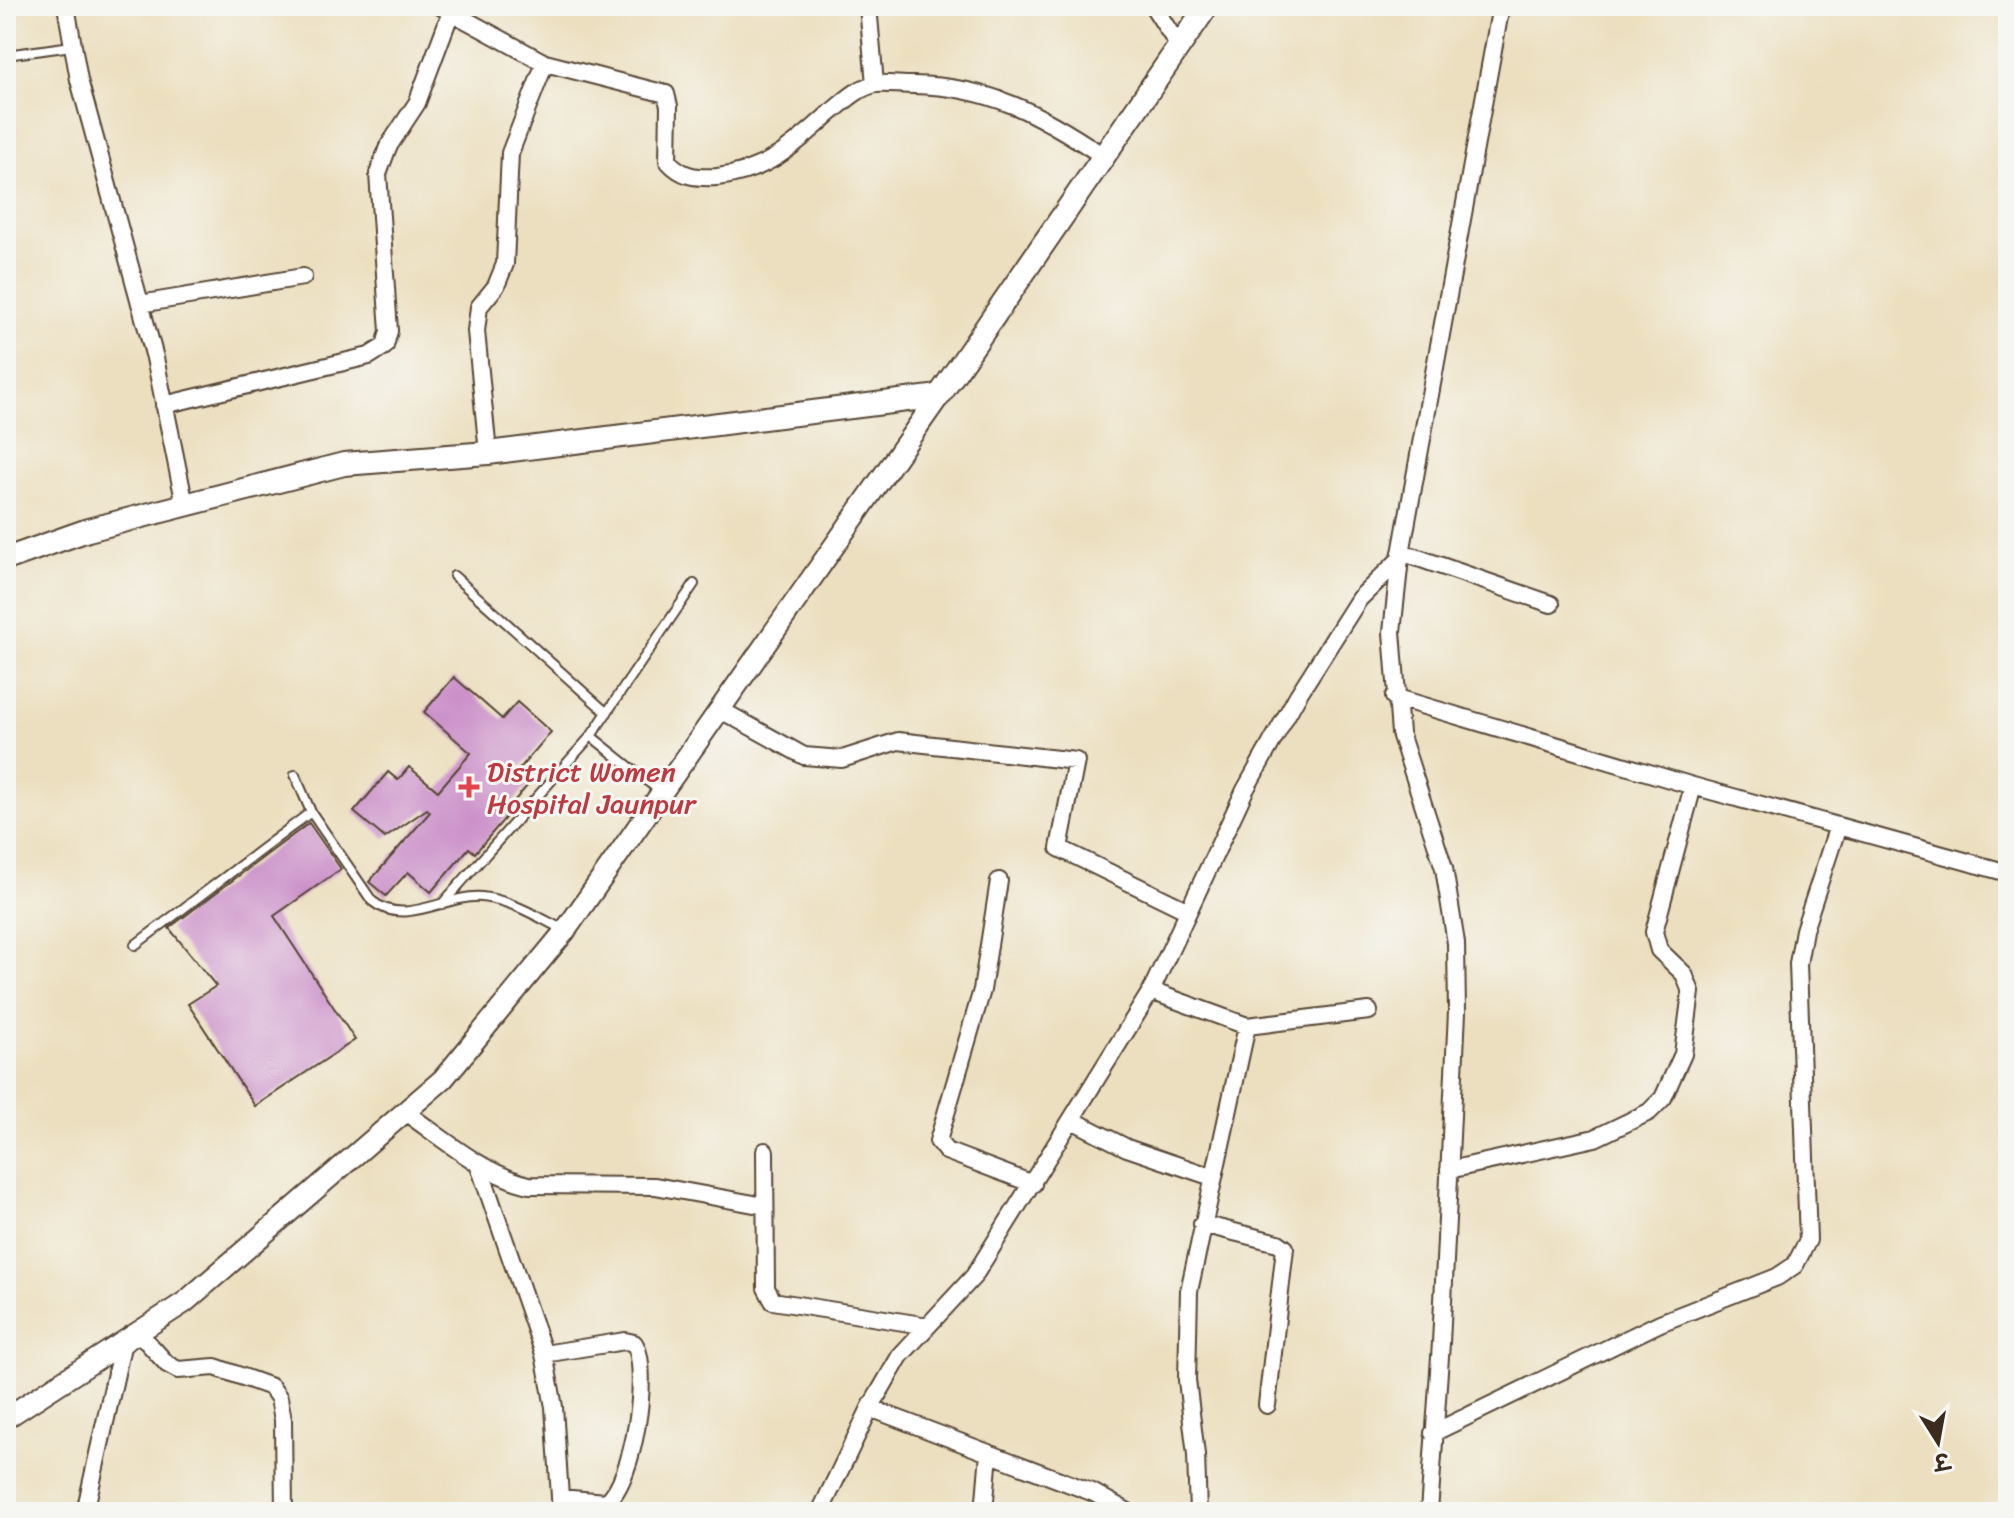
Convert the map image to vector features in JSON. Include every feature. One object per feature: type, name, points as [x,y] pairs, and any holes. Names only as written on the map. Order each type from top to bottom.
[{"type":"main road","points":[[6,559],[88,530],[344,464],[488,453],[939,396],[1207,6]]},
{"type":"street","points":[[66,6],[72,46],[140,304],[185,505]]},
{"type":"street","points":[[868,6],[875,84]]},
{"type":"street","points":[[1153,6],[1178,45]]},
{"type":"street","points":[[1429,1512],[1457,1012],[1456,943],[1444,868],[1400,733],[1394,697],[1392,632],[1400,556],[1501,6]]},
{"type":"street","points":[[164,405],[369,356],[385,346],[389,331],[378,174],[388,147],[424,89],[446,9],[545,63],[666,94],[669,106],[668,161],[679,172],[698,178],[743,174],[767,165],[851,95],[875,84],[938,85],[1015,103],[1054,123],[1103,156]]},
{"type":"street","points":[[488,453],[476,331],[479,307],[496,286],[505,264],[510,153],[545,63]]},
{"type":"street","points":[[140,304],[303,277]]},
{"type":"street","points":[[6,1418],[185,1302],[443,1079],[565,931],[939,396]]},
{"type":"street","points":[[1400,556],[1551,604]]},
{"type":"street","points":[[820,1512],[870,1408],[900,1356],[974,1276],[1151,991],[1245,790],[1298,695],[1359,599],[1400,556]]},
{"type":"street","points":[[1394,697],[1693,786],[2008,873]]},
{"type":"street","points":[[719,709],[804,756],[842,759],[898,741],[1076,761],[1059,848],[1188,911]]},
{"type":"street","points":[[1449,1170],[1595,1138],[1649,1112],[1663,1098],[1683,1054],[1691,992],[1684,974],[1659,950],[1654,932],[1693,786]]},
{"type":"street","points":[[1433,1433],[1660,1323],[1777,1277],[1795,1265],[1803,1255],[1808,1240],[1798,964],[1804,930],[1838,826]]},
{"type":"street","points":[[999,881],[982,990],[938,1141],[946,1151],[1033,1184]]},
{"type":"street","points":[[1151,991],[1247,1026],[1369,1011]]},
{"type":"street","points":[[1198,1512],[1196,1455],[1187,1380],[1189,1291],[1247,1026]]},
{"type":"street","points":[[405,1112],[478,1163],[529,1185],[655,1186],[765,1206]]},
{"type":"street","points":[[1072,1120],[1127,1148],[1212,1177]]},
{"type":"street","points":[[765,1151],[766,1288],[773,1301],[928,1326]]},
{"type":"street","points":[[478,1163],[544,1354],[554,1407],[560,1505],[606,1502],[621,1484],[635,1442],[640,1357],[634,1343],[625,1341],[544,1354]]},
{"type":"street","points":[[1202,1224],[1278,1243],[1285,1248],[1267,1405]]},
{"type":"street","points":[[85,1512],[131,1338]]},
{"type":"street","points":[[131,1338],[178,1370],[215,1367],[271,1387],[279,1398],[283,1420],[284,1512]]},
{"type":"street","points":[[870,1408],[1094,1493],[1128,1512]]},
{"type":"street","points":[[984,1512],[989,1453]]},
{"type":"lane","points":[[6,55],[72,46]]},
{"type":"lane","points":[[454,576],[607,713]]},
{"type":"lane","points":[[442,904],[591,736],[694,584]]},
{"type":"lane","points":[[591,736],[661,793]]},
{"type":"lane","points":[[295,775],[311,812],[372,901],[381,909],[412,911],[478,897],[504,901],[565,931]]},
{"type":"lane","points":[[135,945],[311,812]]},
{"type":"building","points":[[454,677],[502,719],[517,702],[551,732],[515,774],[528,785],[508,808],[511,811],[475,853],[469,848],[431,892],[408,872],[386,896],[369,882],[430,812],[427,809],[385,838],[354,812],[388,772],[398,780],[409,767],[438,791],[471,753],[424,712]]},
{"type":"building","points":[[309,823],[341,869],[274,916],[355,1040],[255,1106],[188,1004],[216,986],[169,928]]},
{"type":"place","name":"District Women Hospital Jaunpur","points":[[469,787]]}]
